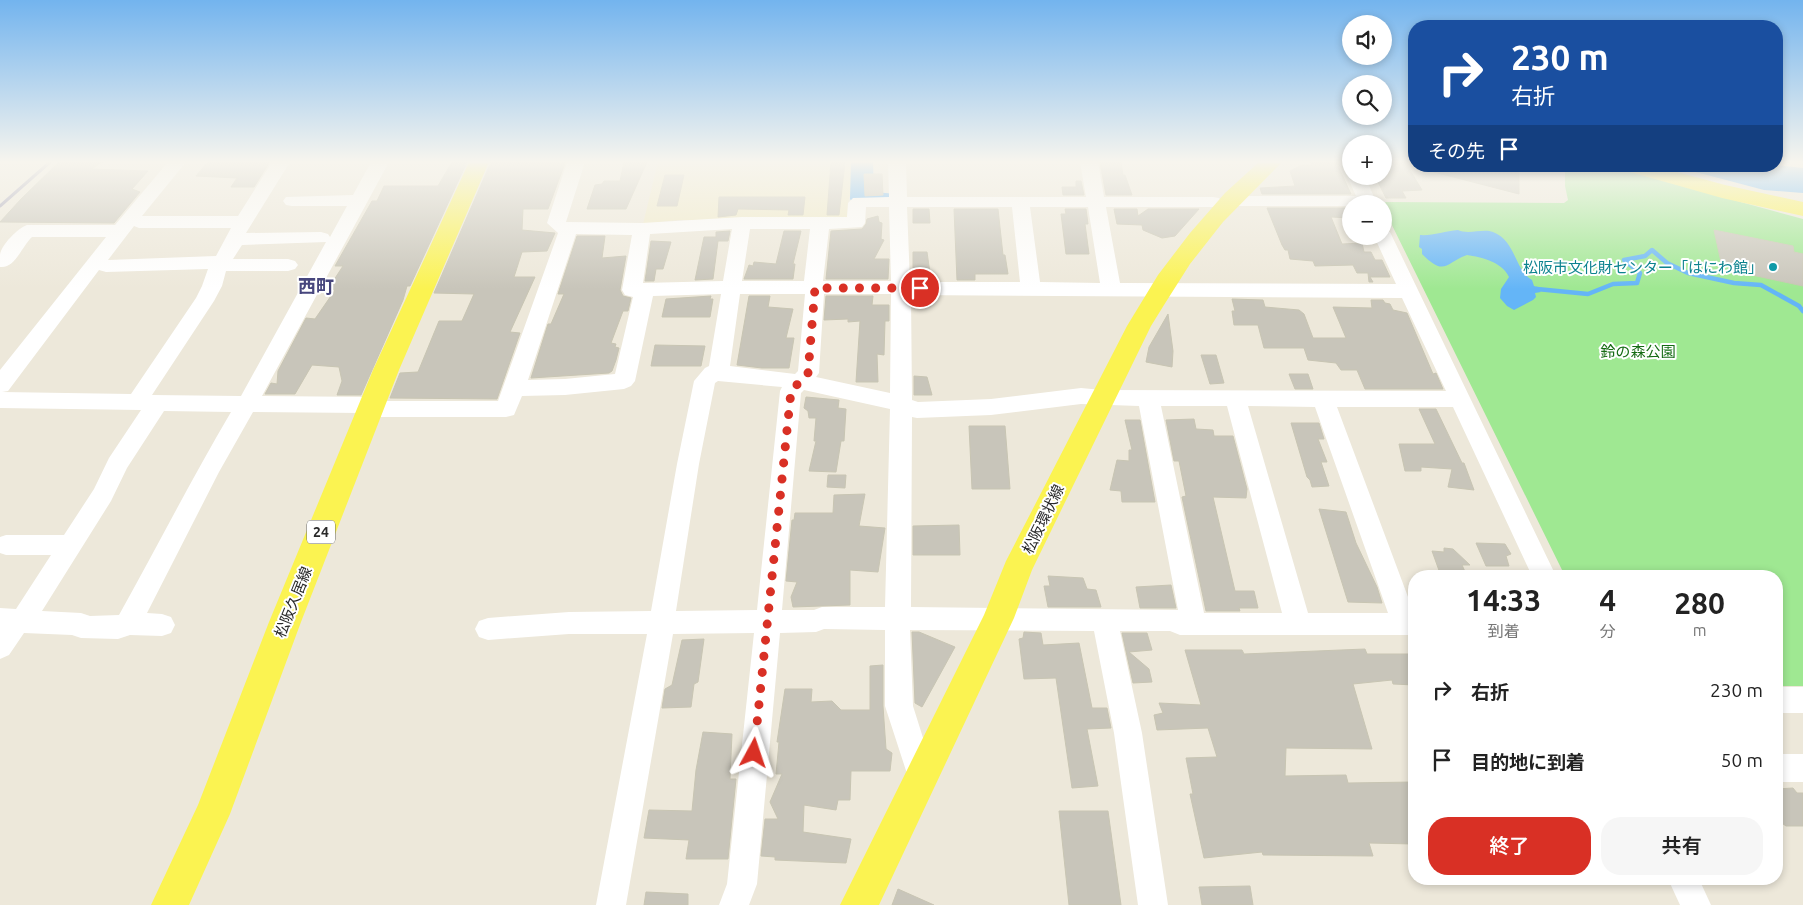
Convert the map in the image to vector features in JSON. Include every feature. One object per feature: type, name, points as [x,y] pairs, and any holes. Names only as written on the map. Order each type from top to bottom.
[{"type":"main road","name":"松阪久居線","points":[[170,905],[212,814],[285,622],[372,407],[460,204]]},
{"type":"main road","name":"松阪環状線","points":[[859,905],[998,618],[1017,570],[1102,398],[1159,290],[1220,204]]},
{"type":"main road","points":[[1780,204],[1803,209]]},
{"type":"street","points":[[0,385],[142,204]]},
{"type":"street","points":[[148,402],[143,391],[204,301],[212,286],[220,262],[255,204]]},
{"type":"street","points":[[13,620],[81,624],[81,627],[118,628],[128,622],[183,522],[209,469],[358,204]]},
{"type":"street","points":[[562,204],[556,223],[562,228],[642,229],[742,224],[856,223],[856,204]]},
{"type":"street","points":[[898,204],[901,288],[899,618],[897,650],[899,706],[921,776]]},
{"type":"street","points":[[1020,204],[1031,289]]},
{"type":"street","points":[[1098,204],[1112,289]]},
{"type":"street","points":[[139,222],[321,238]]},
{"type":"street","points":[[734,905],[742,884],[791,391],[808,373],[820,223]]},
{"type":"street","points":[[720,372],[719,363],[742,224]]},
{"type":"street","points":[[0,400],[506,409],[516,388],[569,228]]},
{"type":"street","points":[[642,229],[632,290],[732,287],[1410,292]]},
{"type":"street","points":[[3,262],[20,236],[27,231],[120,231]]},
{"type":"street","points":[[1388,245],[1541,570]]},
{"type":"street","points":[[106,266],[220,262],[227,265],[288,265]]},
{"type":"street","points":[[516,388],[564,387],[624,381],[643,296],[647,290]]},
{"type":"street","points":[[611,905],[688,464],[705,381],[712,373],[720,372],[801,382],[888,400],[917,410],[992,407],[1081,396],[1102,398],[1460,399]]},
{"type":"street","points":[[1148,398],[1193,623]]},
{"type":"street","points":[[1234,398],[1298,624]]},
{"type":"street","points":[[1323,398],[1408,621]]},
{"type":"street","points":[[0,647],[13,620],[70,545],[103,494],[116,464],[148,402]]},
{"type":"street","points":[[6,545],[70,545]]},
{"type":"street","points":[[488,628],[548,626],[569,623],[662,621],[816,621],[822,618],[1174,620],[1180,624],[1408,624]]},
{"type":"street","points":[[1105,620],[1128,733],[1153,905]]},
{"type":"street","points":[[128,622],[162,625]]},
{"type":"street","points":[[1783,700],[1803,700]]},
{"type":"street","points":[[1783,768],[1803,768]]},
{"type":"street","points":[[1687,885],[1696,905]]},
{"type":"shaded area","points":[[648,204],[848,204],[847,220],[678,220],[643,224]]},
{"type":"green space","name":"鈴の森公園","points":[[1392,204],[1749,204],[1803,219],[1803,686],[1783,686],[1783,570],[1562,570],[1392,225]]},
{"type":"water","points":[[1458,230],[1467,232],[1489,231],[1501,236],[1511,248],[1526,275],[1541,292],[1535,293],[1536,297],[1533,300],[1514,310],[1507,306],[1500,298],[1501,289],[1509,277],[1497,264],[1479,257],[1467,255],[1441,267],[1422,254],[1422,249],[1419,247],[1420,235]]},
{"type":"building","points":[[16,204],[130,204],[114,223],[0,222]]},
{"type":"building","points":[[370,204],[448,204],[410,286],[407,286],[403,300],[361,395],[337,395],[342,381],[339,367],[312,365],[295,394],[265,394],[271,383],[277,384],[278,371],[306,318],[315,319],[335,290],[328,289],[343,266],[335,266]]},
{"type":"building","points":[[473,204],[550,204],[548,209],[523,209],[522,230],[555,233],[547,251],[522,252],[514,277],[535,277],[510,332],[520,333],[497,399],[390,398],[400,373],[418,372],[439,321],[462,321],[474,294],[434,293]]},
{"type":"building","points":[[589,204],[628,204],[626,209],[587,209]]},
{"type":"building","points":[[657,204],[677,204],[677,206],[657,206]]},
{"type":"building","points":[[719,204],[804,204],[803,215],[788,215],[789,210],[738,209],[736,215],[718,217]]},
{"type":"building","points":[[828,204],[840,204],[839,215],[827,215]]},
{"type":"building","points":[[1267,208],[1342,208],[1342,218],[1331,217],[1342,245],[1362,245],[1364,252],[1371,252],[1375,260],[1382,260],[1390,277],[1370,277],[1373,282],[1369,282],[1368,273],[1357,273],[1353,265],[1315,266],[1313,261],[1290,259],[1288,250],[1285,250]]},
{"type":"building","points":[[913,209],[929,209],[930,223],[913,223]]},
{"type":"building","points":[[954,209],[998,209],[1003,255],[1005,255],[1008,274],[975,274],[975,280],[957,280]]},
{"type":"building","points":[[1065,209],[1086,209],[1088,224],[1085,224],[1089,254],[1066,254],[1061,214],[1066,214]]},
{"type":"building","points":[[1114,209],[1137,209],[1138,216],[1148,209],[1199,209],[1175,236],[1162,238],[1143,230],[1142,225],[1117,224]]},
{"type":"building","points":[[878,216],[879,222],[882,223],[881,239],[884,240],[874,259],[889,259],[888,279],[826,279],[831,231],[862,229],[867,219]]},
{"type":"building","points":[[1714,230],[1793,246],[1794,252],[1803,254],[1803,286],[1738,272],[1735,265],[1721,262]]},
{"type":"building","points":[[730,231],[728,241],[718,241],[713,279],[695,280],[704,237],[716,237],[716,232]]},
{"type":"building","points":[[784,231],[801,231],[793,264],[795,264],[793,279],[744,279],[749,265],[753,266],[754,262],[776,264]]},
{"type":"building","points":[[577,236],[605,236],[602,258],[626,256],[620,290],[623,296],[631,298],[628,311],[623,311],[611,343],[616,344],[615,347],[619,348],[616,360],[612,371],[609,373],[531,378],[548,324],[551,324],[564,294],[558,294]]},
{"type":"building","points":[[651,241],[671,242],[663,269],[656,269],[654,281],[645,281]]},
{"type":"building","points":[[913,252],[927,252],[931,280],[913,280]]},
{"type":"building","points":[[711,296],[710,299],[713,299],[710,317],[662,317],[666,299]]},
{"type":"building","points":[[749,296],[770,296],[768,307],[793,309],[786,338],[794,338],[789,368],[762,368],[737,365]]},
{"type":"building","points":[[826,296],[873,296],[872,305],[889,305],[889,321],[885,321],[884,355],[877,354],[878,382],[856,382],[860,321],[848,322],[848,319],[824,320]]},
{"type":"building","points":[[1232,299],[1263,300],[1265,307],[1299,310],[1304,314],[1313,338],[1346,338],[1333,307],[1372,308],[1371,300],[1383,300],[1385,303],[1390,304],[1393,310],[1407,313],[1433,374],[1436,373],[1443,389],[1365,389],[1357,370],[1341,370],[1336,363],[1308,360],[1304,348],[1264,348],[1258,325],[1234,325],[1232,311],[1235,311]]},
{"type":"building","points":[[1168,314],[1173,351],[1172,367],[1146,362],[1149,347]]},
{"type":"building","points":[[655,345],[705,346],[701,366],[651,366]]},
{"type":"building","points":[[1201,355],[1216,355],[1224,383],[1210,384]]},
{"type":"building","points":[[1289,374],[1308,374],[1313,389],[1295,389]]},
{"type":"building","points":[[914,376],[927,377],[932,395],[914,395]]},
{"type":"building","points":[[806,397],[839,400],[838,408],[846,409],[844,441],[841,441],[836,472],[809,471],[816,441],[814,441],[816,418],[809,418],[808,411],[804,408]]},
{"type":"building","points":[[1419,409],[1436,409],[1462,463],[1464,463],[1474,490],[1448,487],[1452,469],[1421,467],[1421,471],[1405,471],[1399,444],[1435,444]]},
{"type":"building","points":[[1194,419],[1196,429],[1213,430],[1214,436],[1233,436],[1247,489],[1246,498],[1213,497],[1235,591],[1254,591],[1258,608],[1239,608],[1240,611],[1206,611],[1182,497],[1186,496],[1179,461],[1174,461],[1166,420]]},
{"type":"building","points":[[1125,420],[1140,420],[1155,502],[1122,502],[1121,491],[1110,490],[1117,460],[1129,461],[1129,450],[1132,450]]},
{"type":"building","points":[[1291,423],[1319,423],[1324,439],[1318,439],[1327,462],[1321,462],[1329,486],[1312,487],[1307,477]]},
{"type":"building","points":[[969,426],[1005,426],[1010,489],[972,489]]},
{"type":"building","points":[[828,475],[846,475],[845,488],[827,487]]},
{"type":"building","points":[[865,494],[859,526],[885,528],[878,572],[850,570],[850,605],[793,607],[791,597],[797,582],[786,581],[792,520],[794,520],[795,513],[833,513],[834,495]]},
{"type":"building","points":[[1319,509],[1346,512],[1356,543],[1377,587],[1382,603],[1348,602]]},
{"type":"building","points":[[959,525],[960,555],[913,555],[913,526]]},
{"type":"building","points":[[1476,543],[1505,544],[1511,554],[1506,556],[1509,566],[1486,566]]},
{"type":"building","points":[[1444,548],[1453,549],[1470,565],[1462,565],[1464,570],[1439,570],[1432,551],[1444,552]]},
{"type":"building","points":[[1048,576],[1083,578],[1087,589],[1096,590],[1101,607],[1048,607],[1044,586],[1050,586]]},
{"type":"building","points":[[1171,585],[1176,608],[1140,608],[1136,587]]},
{"type":"building","points":[[912,632],[919,632],[955,647],[922,707],[915,703]]},
{"type":"building","points":[[1024,632],[1041,633],[1043,645],[1079,643],[1092,708],[1107,708],[1111,728],[1087,729],[1098,786],[1072,788],[1056,678],[1024,679],[1019,639],[1023,638]]},
{"type":"building","points":[[1122,633],[1147,633],[1152,650],[1129,652],[1149,669],[1152,682],[1133,683]]},
{"type":"building","points":[[704,639],[698,682],[694,684],[691,707],[662,708],[665,689],[672,685],[682,640]]},
{"type":"building","points":[[1365,649],[1367,654],[1408,654],[1408,685],[1393,684],[1392,680],[1353,684],[1372,749],[1286,748],[1285,776],[1346,775],[1348,783],[1408,782],[1408,844],[1369,843],[1373,856],[1263,855],[1262,852],[1204,858],[1190,794],[1193,794],[1186,758],[1217,757],[1208,728],[1157,730],[1154,715],[1163,713],[1159,703],[1201,705],[1185,650],[1242,650],[1244,654]]},
{"type":"building","points":[[883,665],[886,749],[892,753],[890,771],[851,771],[850,800],[838,800],[836,810],[804,805],[803,832],[851,839],[846,863],[775,860],[775,857],[761,856],[765,819],[778,819],[770,802],[782,774],[776,774],[779,742],[777,742],[785,689],[812,689],[811,702],[832,701],[841,710],[870,710],[870,666]]},
{"type":"building","points":[[703,732],[732,734],[730,779],[736,779],[728,859],[686,859],[689,840],[644,838],[649,810],[692,811],[696,770]]},
{"type":"building","points":[[1793,788],[1797,793],[1803,793],[1803,826],[1786,826],[1783,824],[1783,789]]},
{"type":"building","points":[[1059,811],[1108,811],[1121,905],[1069,905]]},
{"type":"building","points":[[1250,886],[1253,905],[1202,905],[1199,887]]},
{"type":"building","points":[[898,889],[934,905],[892,905]]},
{"type":"building","points":[[646,892],[688,894],[688,905],[644,905]]},
{"type":"waterway","points":[[1537,289],[1588,294],[1613,284],[1637,283],[1640,273],[1624,260],[1645,256],[1652,250],[1667,263],[1688,273],[1734,283],[1761,285],[1799,306],[1803,311]]},
{"type":"place","name":"松阪市文化財センター「はにわ館」","points":[[1773,267]]},
{"type":"district","name":"西町","points":[[316,286]]},
{"type":"route","points":[[754,753],[791,391],[808,373],[815,288],[920,288]]}]
